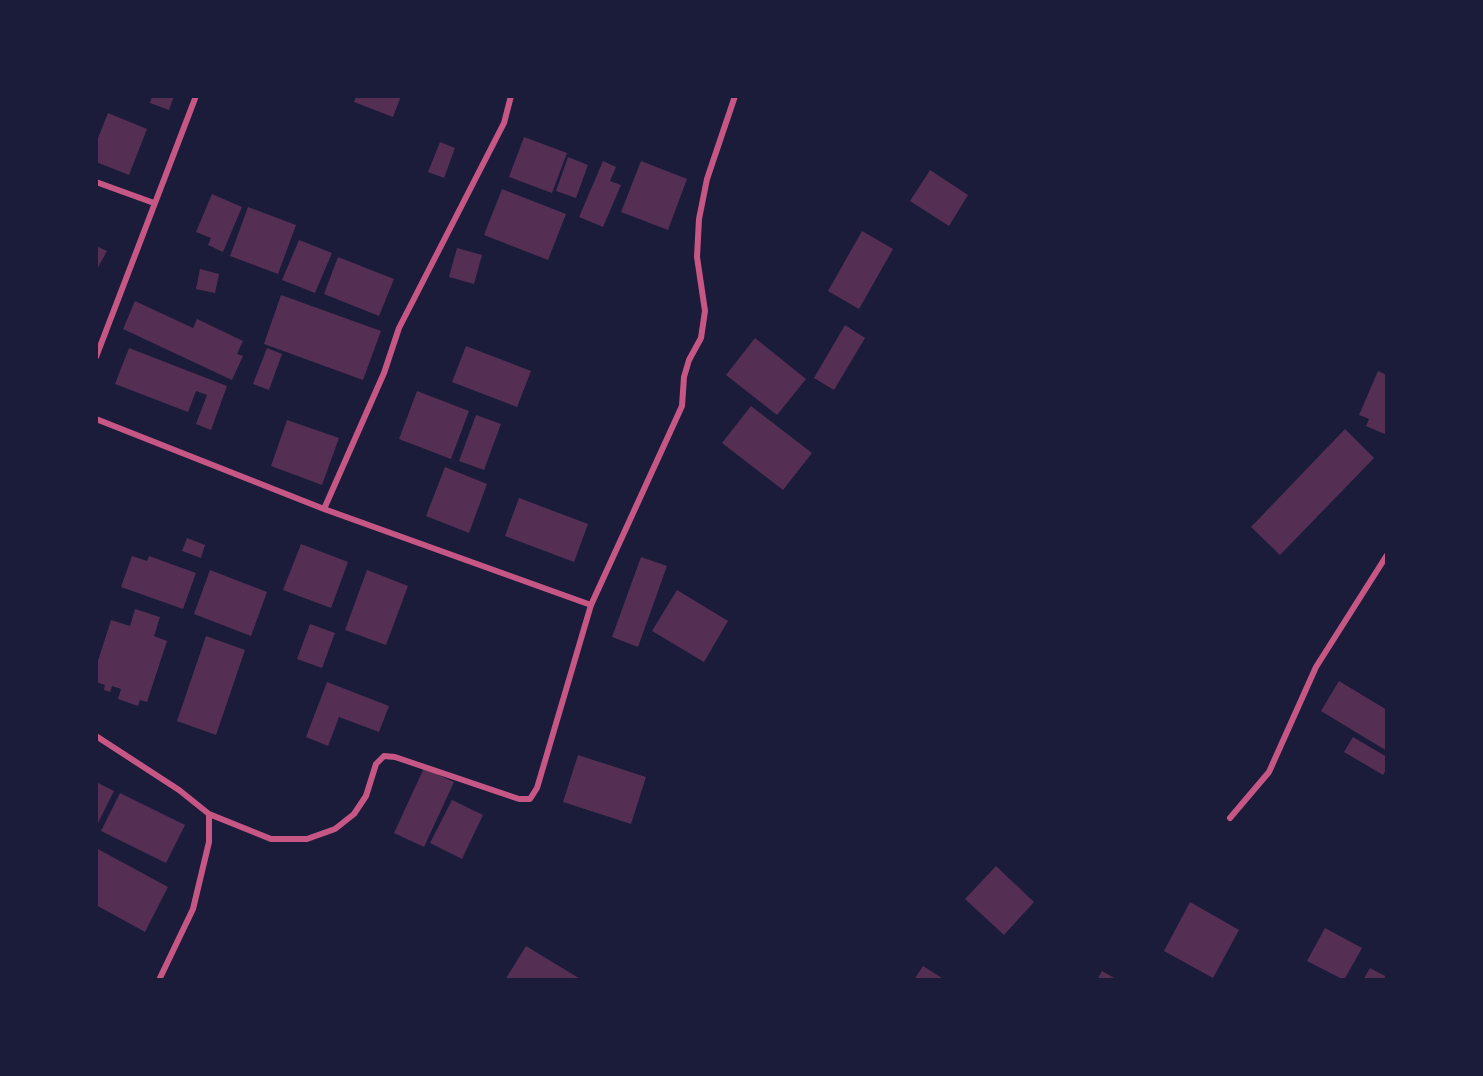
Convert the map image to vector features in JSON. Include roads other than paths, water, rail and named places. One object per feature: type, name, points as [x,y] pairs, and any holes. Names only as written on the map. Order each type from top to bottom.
[{"type":"street","points":[[96,357],[196,96]]},
{"type":"street","points":[[324,509],[384,373],[399,328],[504,123],[511,96]]},
{"type":"street","points":[[96,736],[179,790],[209,814],[271,839],[308,838],[335,829],[354,814],[366,796],[376,764],[384,756],[394,757],[519,800],[530,798],[537,788],[591,605],[682,406],[684,377],[689,360],[701,338],[705,311],[698,258],[699,219],[707,179],[735,96]]},
{"type":"street","points":[[96,182],[154,203]]},
{"type":"street","points":[[96,419],[324,509],[591,605]]},
{"type":"street","points":[[1230,818],[1269,772],[1316,668],[1387,555]]},
{"type":"street","points":[[159,980],[193,909],[209,842],[209,814]]}]
